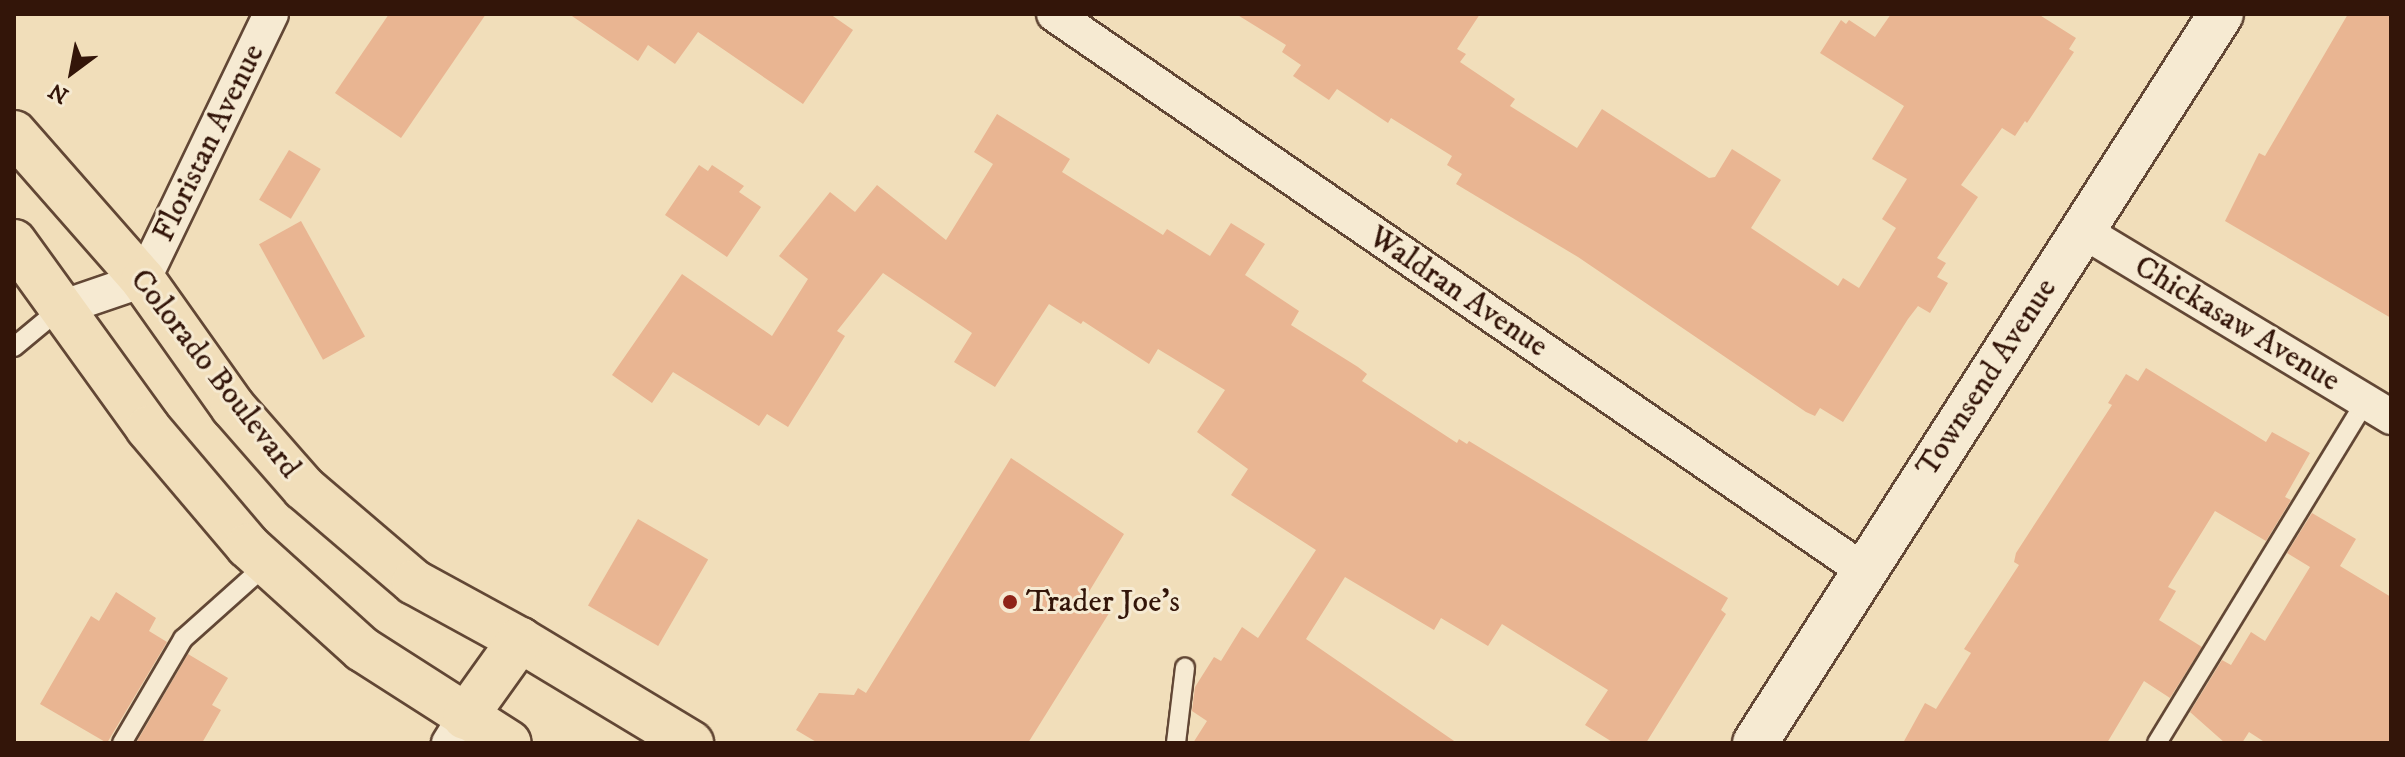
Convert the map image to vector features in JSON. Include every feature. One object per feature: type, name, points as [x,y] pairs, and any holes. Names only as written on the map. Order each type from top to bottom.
[{"type":"main road","name":"Colorado Boulevard","points":[[14,133],[143,280],[233,407],[304,488],[414,582],[520,640],[691,743]]},
{"type":"main road","points":[[14,242],[148,428],[248,546],[457,730],[509,743]]},
{"type":"main road","points":[[457,730],[520,640]]},
{"type":"street","name":"Floristan Avenue","points":[[61,308],[143,280],[271,14]]},
{"type":"street","name":"Waldran Avenue","points":[[1054,14],[1863,570]]},
{"type":"street","name":"Townsend Avenue","points":[[1755,743],[2221,14]]},
{"type":"street","name":"Chickasaw Avenue","points":[[2083,231],[2378,409]]},
{"type":"lane","points":[[14,347],[61,308]]},
{"type":"lane","points":[[2157,743],[2378,409]]},
{"type":"lane","points":[[122,743],[183,639],[267,563]]},
{"type":"lane","points":[[1176,743],[1185,668]]},
{"type":"building","points":[[389,14],[486,14],[401,138],[335,93]]},
{"type":"building","points":[[569,14],[830,14],[853,30],[803,104],[698,32],[675,64],[648,45],[638,61]]},
{"type":"building","points":[[1236,14],[1480,14],[1457,49],[1466,54],[1460,62],[1515,99],[1510,106],[1577,148],[1602,109],[1709,178],[1715,177],[1732,149],[1781,180],[1751,228],[1838,286],[1843,278],[1859,288],[1896,228],[1882,219],[1907,179],[1872,159],[1904,106],[1820,53],[1841,20],[1846,24],[1849,20],[1875,37],[1891,14],[2038,14],[2076,38],[2069,49],[2074,52],[2027,123],[2025,121],[2015,136],[2002,128],[1961,185],[1978,197],[1937,258],[1946,263],[1937,277],[1948,283],[1930,313],[1918,306],[1908,319],[1843,422],[1820,408],[1815,416],[1806,412],[1578,257],[1456,184],[1462,174],[1447,165],[1452,156],[1391,118],[1388,123],[1337,89],[1329,100],[1293,76],[1301,65],[1282,52],[1286,45]]},
{"type":"building","points":[[2348,14],[2391,14],[2391,318],[2225,221],[2259,153],[2265,156]]},
{"type":"building","points":[[997,114],[1070,159],[1062,172],[1163,235],[1167,229],[1210,256],[1231,223],[1265,244],[1245,275],[1299,311],[1291,325],[1367,374],[1362,381],[1457,443],[1459,439],[1467,444],[1469,441],[1728,598],[1721,610],[1726,614],[1646,743],[1614,743],[1585,725],[1608,690],[1502,624],[1488,646],[1441,618],[1434,630],[1345,577],[1306,639],[1457,743],[1193,743],[1207,721],[1192,711],[1195,687],[1214,657],[1221,661],[1242,627],[1258,638],[1316,550],[1231,495],[1248,469],[1197,432],[1225,390],[1158,349],[1149,364],[1083,321],[1081,324],[1049,304],[995,387],[954,362],[972,333],[883,273],[837,331],[845,336],[788,427],[767,414],[759,426],[673,372],[652,403],[612,375],[682,274],[772,336],[808,279],[779,256],[830,192],[855,212],[877,185],[946,240],[993,164],[974,152]]},
{"type":"building","points":[[289,150],[321,169],[291,219],[259,200]]},
{"type":"building","points":[[699,165],[708,171],[712,165],[744,186],[739,192],[761,207],[727,257],[665,215]]},
{"type":"building","points":[[301,221],[365,336],[323,360],[259,244]]},
{"type":"building","points":[[2146,368],[2266,442],[2272,432],[2310,453],[2285,497],[2291,500],[2266,541],[2215,511],[2168,587],[2176,591],[2159,620],[2202,647],[2170,698],[2144,681],[2107,743],[1903,743],[1925,703],[1936,709],[1971,653],[1964,649],[2019,565],[2014,562],[2016,553],[2112,405],[2108,403],[2126,374],[2138,381]]},
{"type":"building","name":"Trader Joe's","points":[[1011,458],[1124,534],[1087,595],[1111,610],[1028,743],[818,743],[796,730],[819,693],[854,695],[858,688],[866,693]]},
{"type":"building","points":[[2312,513],[2356,539],[2340,566],[2391,597],[2391,743],[2266,743],[2249,732],[2242,743],[2225,743],[2190,712],[2222,660],[2231,665],[2251,632],[2265,641],[2310,567],[2287,553]]},
{"type":"building","points":[[638,519],[708,560],[658,646],[588,606]]},
{"type":"building","points":[[116,592],[156,618],[149,631],[167,642],[107,743],[40,704],[91,616],[99,621]]},
{"type":"building","points":[[188,654],[228,678],[212,705],[221,710],[202,743],[136,743]]},
{"type":"place","name":"Trader Joe's","points":[[1010,602]]}]
